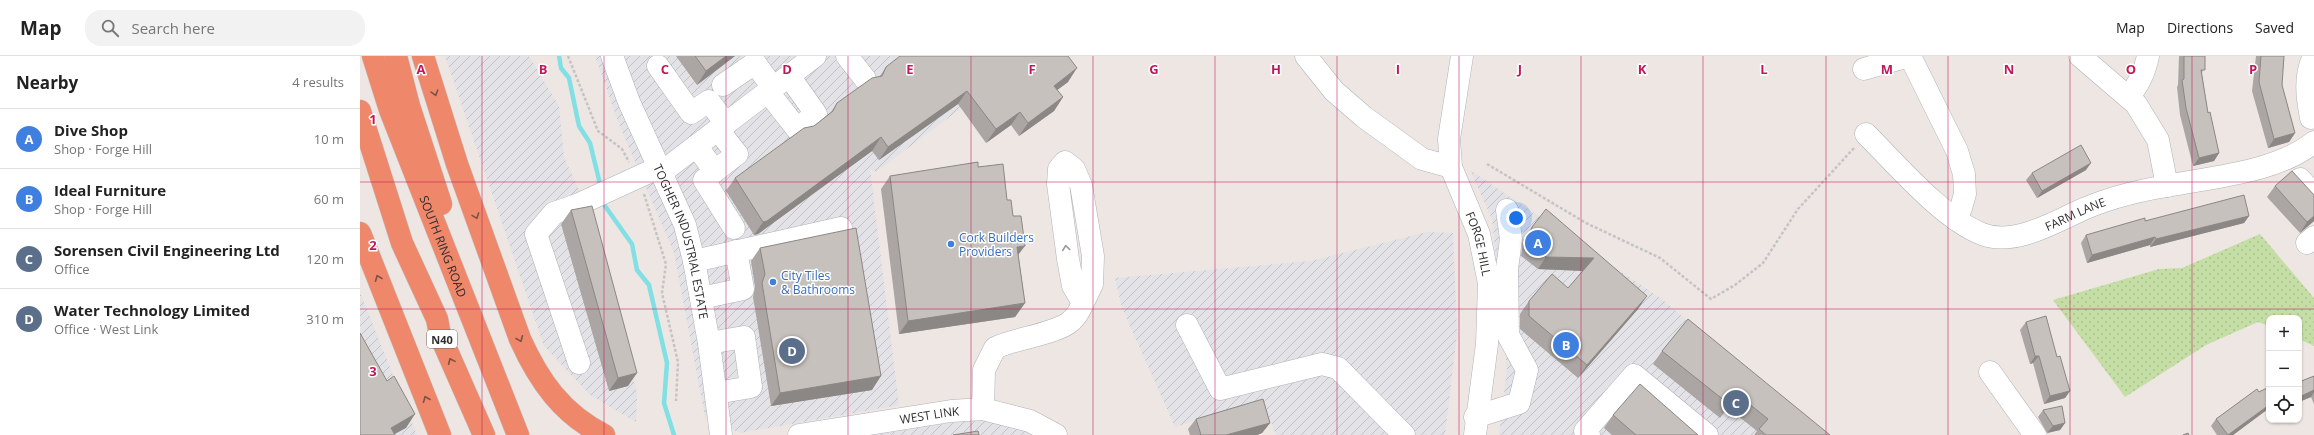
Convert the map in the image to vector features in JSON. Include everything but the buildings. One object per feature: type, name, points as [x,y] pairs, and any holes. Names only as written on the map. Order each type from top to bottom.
[{"type":"highway","name":"SOUTH RING ROAD","points":[[373,56],[390,110],[516,430]]},
{"type":"highway","points":[[385,56],[442,244]]},
{"type":"highway","points":[[396,56],[409,106],[516,430]]},
{"type":"highway","points":[[423,56],[457,164],[520,340],[531,364],[558,403],[580,422],[604,435]]},
{"type":"highway","name":"N40","points":[[360,110],[402,243],[437,319],[440,335],[484,435]]},
{"type":"highway","points":[[360,137],[402,243]]},
{"type":"highway","points":[[360,233],[440,435]]},
{"type":"street","name":"TOGHER INDUSTRIAL ESTATE","points":[[612,56],[629,102],[685,225],[694,261],[709,343],[721,435]]},
{"type":"street","points":[[579,363],[536,234],[554,213],[661,170],[722,127],[815,56]]},
{"type":"street","points":[[847,56],[865,79]]},
{"type":"street","points":[[1306,56],[1334,91],[1364,117],[1422,159],[1451,167]]},
{"type":"street","name":"FORGE HILL","points":[[1462,56],[1449,138],[1451,167],[1479,234],[1489,283],[1487,344],[1475,426]]},
{"type":"street","points":[[1864,69],[1909,56],[1957,151],[1964,174],[1965,194],[1961,208],[1955,219]]},
{"type":"street","points":[[2080,56],[2136,104],[2158,140],[2166,186]]},
{"type":"street","points":[[2128,97],[2134,90],[2146,65],[2148,56]]},
{"type":"street","points":[[2311,118],[2307,95],[2309,67],[2314,56]]},
{"type":"street","points":[[722,85],[755,62],[777,85]]},
{"type":"street","points":[[658,66],[691,113],[709,101],[737,154],[704,180],[734,228]]},
{"type":"street","name":"FARM LANE","points":[[1866,134],[1955,219],[1984,235],[2007,237],[2032,233],[2092,205],[2166,186],[2241,174],[2283,159],[2308,148],[2314,142]]},
{"type":"street","points":[[696,146],[715,171]]},
{"type":"street","points":[[983,409],[984,370],[995,348],[1011,341],[1062,327],[1076,316],[1078,295],[1058,184],[1059,169],[1065,162],[1074,169],[1081,185],[1092,256],[1092,284],[1078,295]]},
{"type":"street","points":[[1475,426],[1519,403],[1527,370],[1508,335],[1507,268],[1511,239],[1507,210]]},
{"type":"street","points":[[694,261],[841,228]]},
{"type":"street","points":[[701,298],[743,289],[736,251]]},
{"type":"street","points":[[1187,325],[1220,390],[1322,364],[1338,368],[1404,435]]},
{"type":"street","points":[[709,343],[744,337],[751,387],[716,393]]},
{"type":"street","points":[[1990,372],[2035,435]]},
{"type":"street","points":[[1589,435],[1585,431],[1634,375],[1706,435]]},
{"type":"street","name":"WEST LINK","points":[[799,435],[950,411],[983,409],[1030,421],[1056,435]]},
{"type":"path","points":[[568,56],[598,131],[622,149],[634,180],[643,190],[666,264],[662,293],[678,362],[676,401]]},
{"type":"path","points":[[1487,164],[1586,223],[1660,258],[1711,299],[1735,285],[1763,263],[1798,209],[1866,134]]},
{"type":"shaded area","points":[[445,56],[529,56],[559,106],[564,157],[599,235],[637,393],[636,422],[590,395],[544,346]]},
{"type":"shaded area","points":[[595,56],[1031,56],[876,172],[870,169],[899,405],[740,433],[705,417],[674,253],[620,127]]},
{"type":"shaded area","points":[[1470,170],[1663,300],[1821,435],[1499,435],[1507,369],[1492,219]]},
{"type":"shaded area","points":[[1427,232],[1453,233],[1457,334],[1445,435],[1276,435],[1262,399],[1175,427],[1122,308],[1115,278],[1311,261]]},
{"type":"shaded area","points":[[360,292],[417,435],[360,435]]},
{"type":"shaded area","points":[[997,419],[1039,435],[874,435],[962,421]]},
{"type":"green space","points":[[2260,234],[2314,298],[2314,346],[2302,340],[2302,315],[2266,315],[2266,325],[2258,322],[2206,345],[2125,397],[2053,300],[2159,269],[2182,268]]},
{"type":"waterway","points":[[559,56],[561,68],[569,78],[579,126],[590,143],[601,188]]},
{"type":"waterway","points":[[603,200],[605,206],[632,244],[637,270],[649,285],[667,363],[664,403],[674,435]]},
{"type":"place","name":"Dive Shop","points":[[1538,243]]},
{"type":"place","name":"Cork Builders Providers","points":[[951,244]]},
{"type":"place","name":"City Tiles & Bathrooms","points":[[773,282]]},
{"type":"place","name":"Ideal Furniture","points":[[1566,345]]},
{"type":"place","name":"Water Technology Limited","points":[[792,351]]},
{"type":"place","name":"Sorensen Civil Engineering Ltd","points":[[1736,403]]}]
